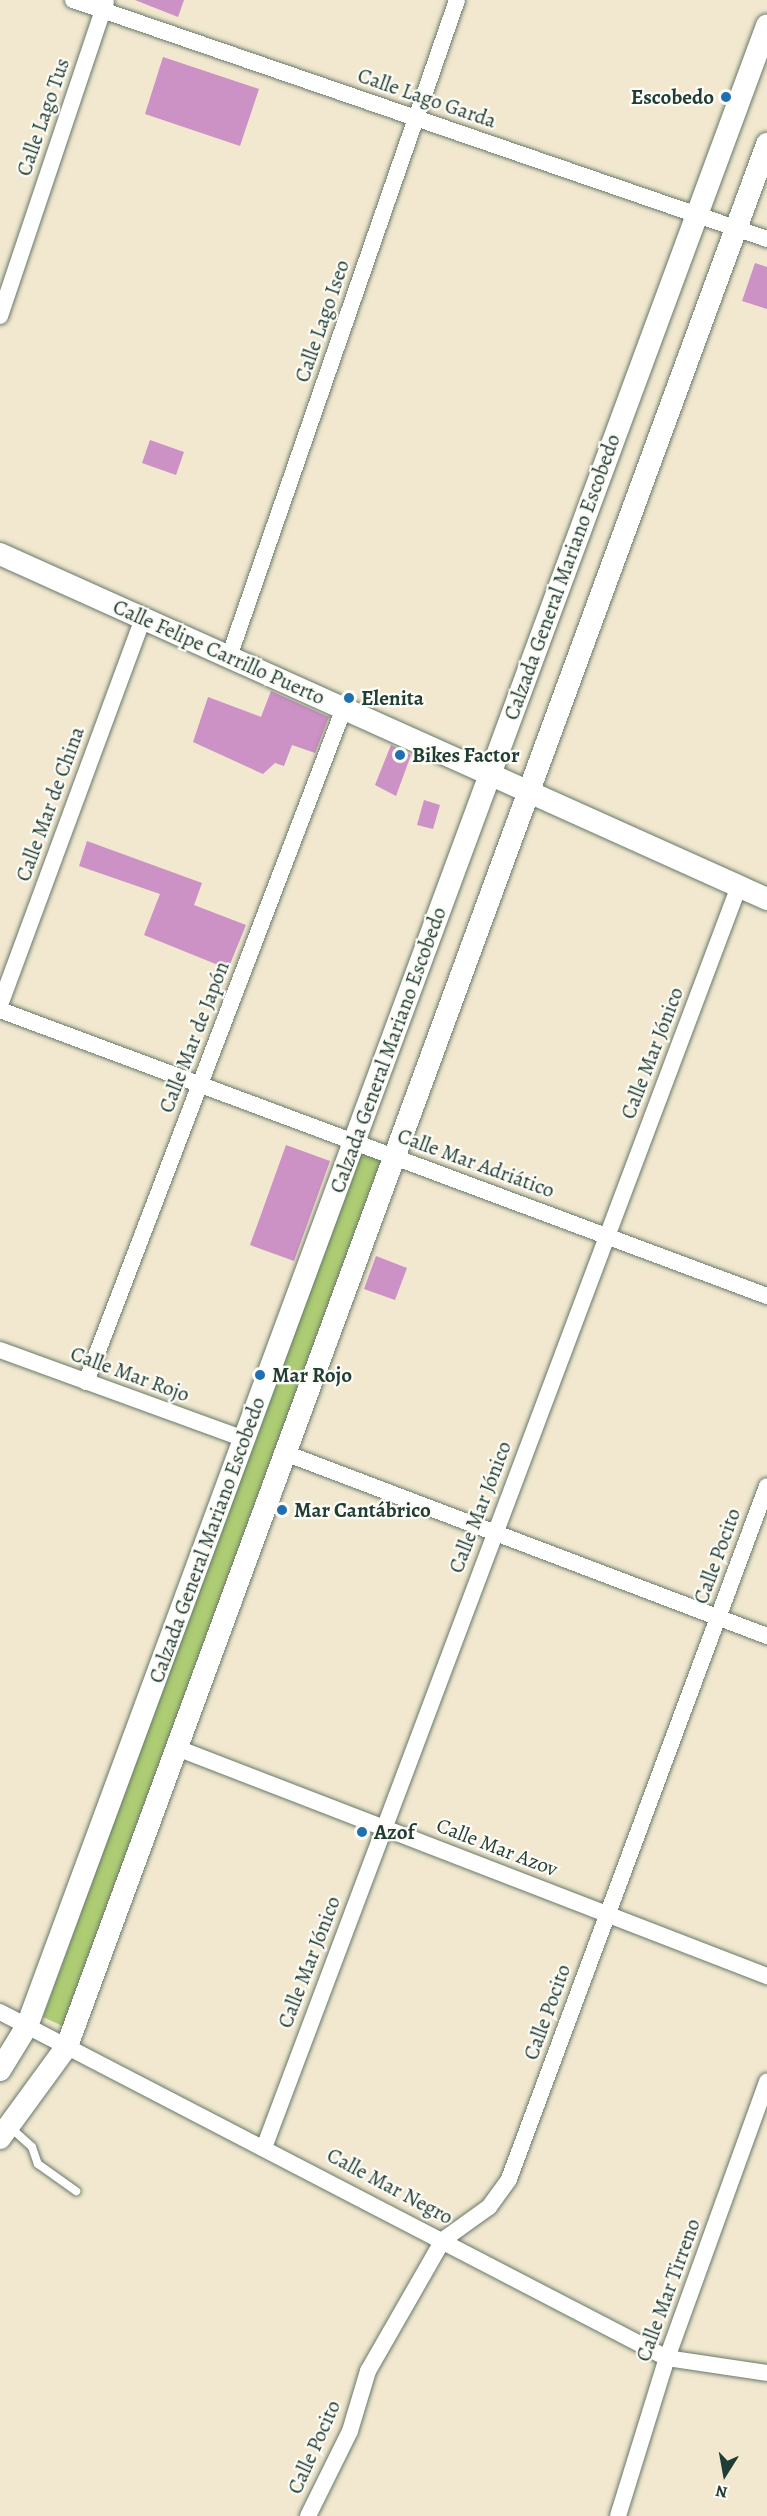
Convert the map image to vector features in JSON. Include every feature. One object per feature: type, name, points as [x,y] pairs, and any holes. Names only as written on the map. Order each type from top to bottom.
[{"type":"main road","name":"Calzada General Mariano Escobedo","points":[[0,2070],[27,2026],[767,26]]},
{"type":"main road","name":"Calzada General Mariano Escobedo","points":[[5,2133],[67,2046],[767,144]]},
{"type":"main road","name":"Calle Felipe Carrillo Puerto","points":[[0,554],[767,899]]},
{"type":"street","name":"Calle Lago Garda","points":[[74,0],[105,5],[416,119],[767,239]]},
{"type":"street","name":"Calle Lago Iseo","points":[[229,657],[457,0]]},
{"type":"street","name":"Calle Lago Tus","points":[[0,316],[105,5]]},
{"type":"street","name":"Calle Mar de China","points":[[0,1008],[143,618]]},
{"type":"street","name":"Calle Mar de Japón","points":[[86,1382],[344,708]]},
{"type":"street","name":"Calle Mar Jónico","points":[[265,2145],[739,886]]},
{"type":"street","name":"Calle Mar Adriático","points":[[0,1008],[767,1296]]},
{"type":"street","name":"Calle Mar Rojo","points":[[0,1350],[244,1439]]},
{"type":"street","points":[[285,1453],[496,1530],[767,1636]]},
{"type":"street","name":"Calle Pocito","points":[[308,2516],[350,2431],[368,2371],[443,2240],[489,2207],[509,2179],[767,1486]]},
{"type":"street","name":"Calle Mar Azov","points":[[177,1748],[767,1976]]},
{"type":"street","name":"Calle Mar Negro","points":[[0,2012],[265,2145],[667,2358],[767,2373]]},
{"type":"street","name":"Calle Mar Tirreno","points":[[618,2516],[667,2358],[767,2082]]},
{"type":"lane","points":[[5,2133],[32,2147],[38,2163],[76,2191]]},
{"type":"green space","points":[[358,1153],[386,1162],[67,2028],[43,2017]]},
{"type":"building","points":[[135,0],[184,0],[178,17]]},
{"type":"building","points":[[163,57],[259,89],[240,146],[145,114]]},
{"type":"building","points":[[755,263],[767,267],[767,309],[742,301]]},
{"type":"building","points":[[150,440],[184,452],[176,475],[142,463]]},
{"type":"building","points":[[271,691],[329,717],[315,753],[292,745],[284,766],[275,763],[263,774],[193,742],[208,697],[261,717]]},
{"type":"building","points":[[391,745],[411,755],[396,796],[375,785]]},
{"type":"building","points":[[424,800],[440,805],[433,829],[417,825]]},
{"type":"building","points":[[87,841],[202,883],[194,905],[246,925],[228,969],[144,935],[160,894],[79,866]]},
{"type":"building","points":[[286,1145],[330,1161],[294,1261],[250,1245]]},
{"type":"building","points":[[376,1256],[407,1268],[395,1300],[364,1289]]},
{"type":"place","name":"Escobedo","points":[[726,97]]},
{"type":"place","name":"Elenita","points":[[349,698]]},
{"type":"place","name":"Bikes Factor","points":[[400,755]]},
{"type":"place","name":"Mar Rojo","points":[[260,1375]]},
{"type":"place","name":"Mar Cantábrico","points":[[282,1510]]},
{"type":"place","name":"Azof","points":[[362,1832]]}]
